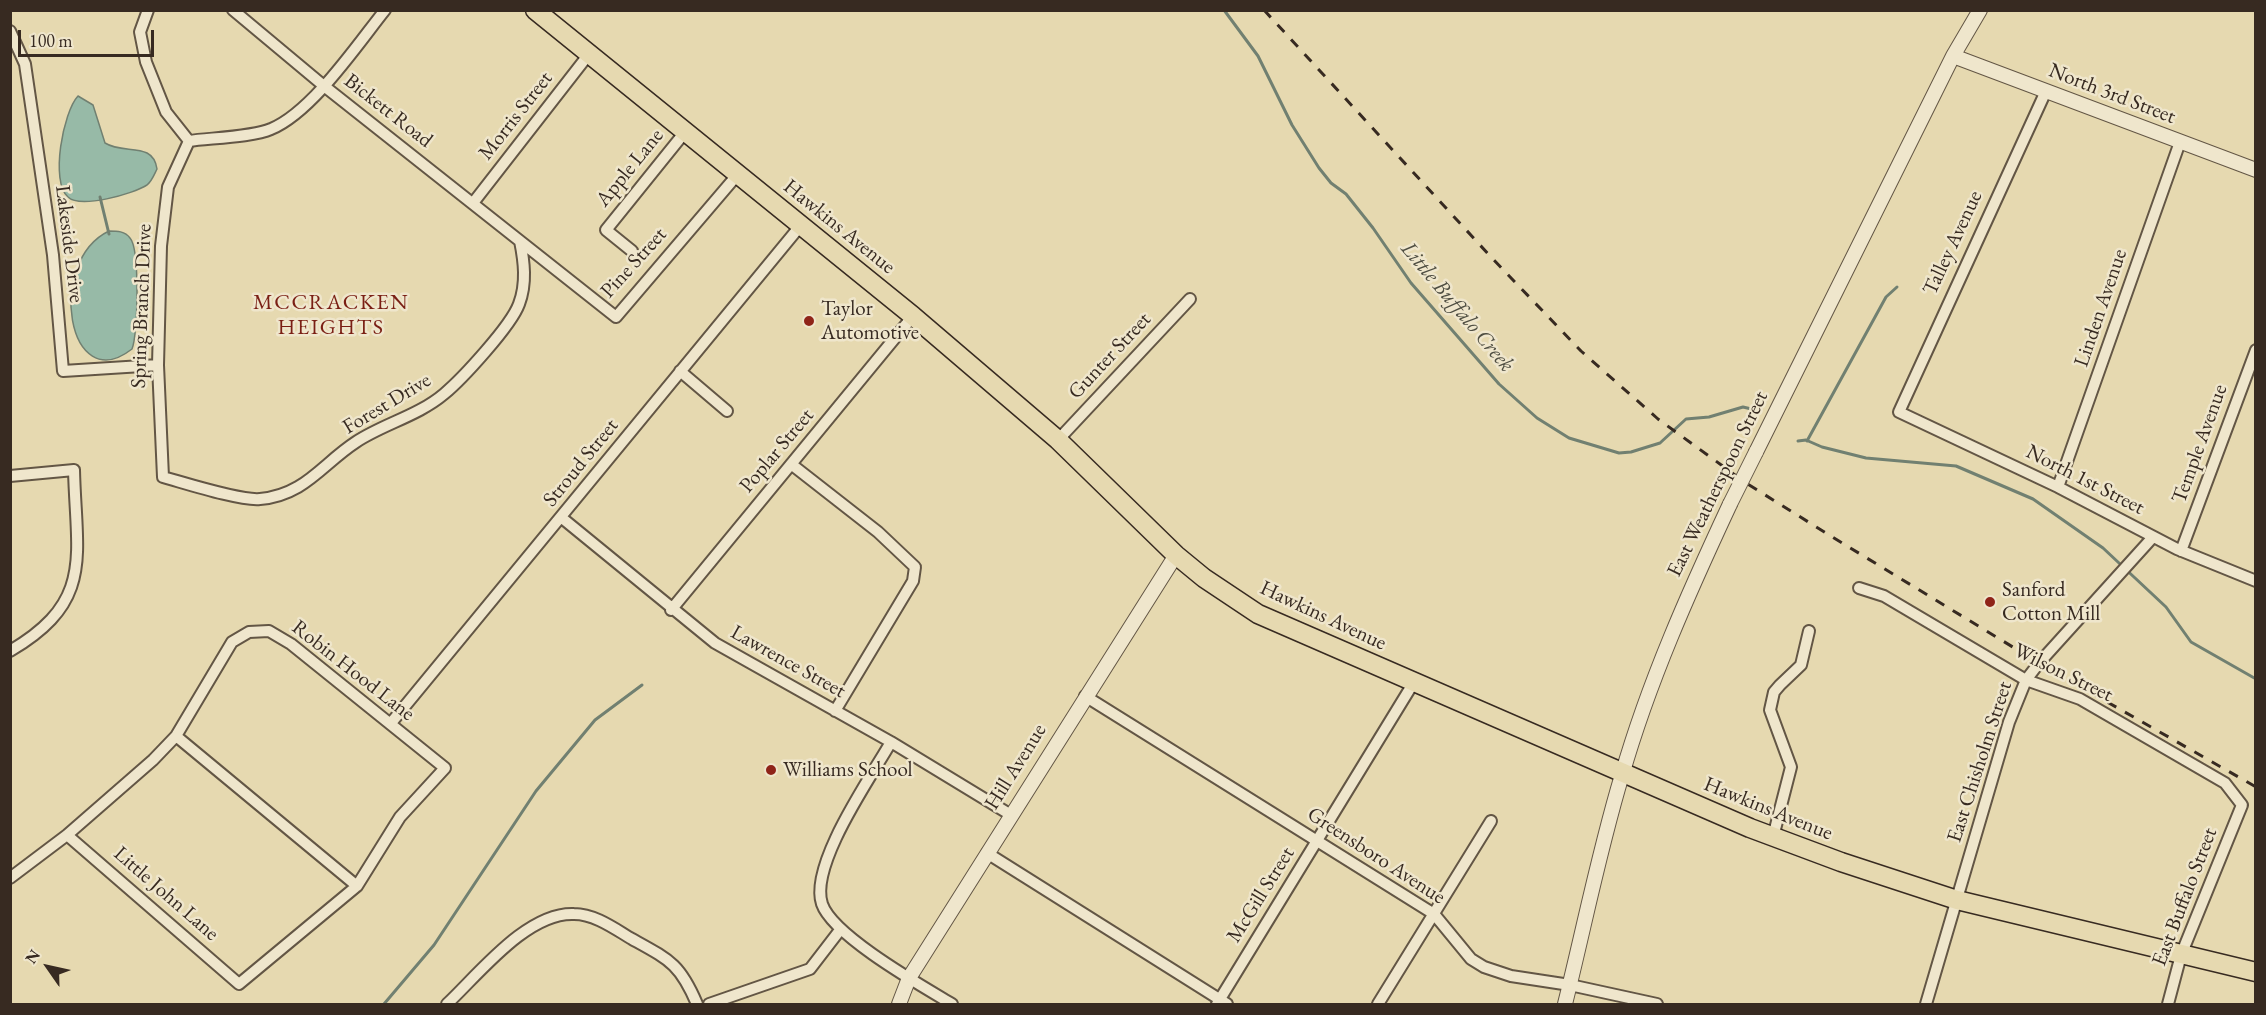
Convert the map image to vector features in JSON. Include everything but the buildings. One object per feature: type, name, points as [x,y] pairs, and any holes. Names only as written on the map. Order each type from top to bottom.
[{"type":"main road","name":"Hawkins Avenue","points":[[535,10],[913,316],[1058,440],[1176,555],[1204,578],[1258,614],[1773,837],[1957,900],[2256,972]]},
{"type":"street","points":[[148,10],[140,32],[146,62],[166,112],[189,141],[270,130],[294,114],[324,86],[385,10]]},
{"type":"street","name":"Bickett Road","points":[[233,10],[324,86],[520,241]]},
{"type":"street","name":"East Weatherspoon Street","points":[[1565,1005],[1595,872],[1622,772],[1673,629],[1730,504],[1953,56],[1980,10]]},
{"type":"street","name":"Lakeside Drive","points":[[10,31],[25,64],[52,255],[63,371],[158,365]]},
{"type":"street","name":"Morris Street","points":[[473,203],[590,54]]},
{"type":"street","name":"North 3rd Street","points":[[1953,56],[2256,170]]},
{"type":"street","name":"Talley Avenue","points":[[1899,412],[2046,92]]},
{"type":"street","name":"Apple Lane","points":[[632,251],[606,230],[685,132]]},
{"type":"street","name":"Spring Branch Drive","points":[[163,477],[158,365],[161,246],[168,187],[189,141]]},
{"type":"street","name":"Linden Avenue","points":[[2058,486],[2180,142]]},
{"type":"street","name":"Pine Street","points":[[520,241],[616,317],[738,174]]},
{"type":"street","name":"Stroud Street","points":[[391,723],[801,225]]},
{"type":"street","name":"Forest Drive","points":[[163,477],[258,500],[286,494],[316,477],[356,442],[393,425],[443,394],[495,338],[519,304],[524,270],[520,241]]},
{"type":"street","name":"Gunter Street","points":[[1058,440],[1190,299]]},
{"type":"street","name":"Poplar Street","points":[[671,610],[913,316]]},
{"type":"street","name":"Temple Avenue","points":[[2181,551],[2256,350]]},
{"type":"street","points":[[680,371],[727,411]]},
{"type":"street","name":"North 1st Street","points":[[1899,412],[2058,486],[2181,551],[2256,581]]},
{"type":"street","points":[[791,464],[878,532],[909,559],[915,570],[913,580],[835,711]]},
{"type":"street","points":[[10,476],[74,470],[76,573],[71,593],[48,627],[10,651]]},
{"type":"street","name":"Lawrence Street","points":[[562,518],[671,610],[741,659],[891,742],[1011,815]]},
{"type":"street","name":"East Chisholm Street","points":[[1926,1005],[2009,722],[2026,680],[2153,537]]},
{"type":"street","name":"Hill Avenue","points":[[899,1005],[909,978],[1176,555]]},
{"type":"street","name":"Wilson Street","points":[[1859,588],[1884,596],[2026,680],[2080,699],[2149,738],[2225,783],[2242,805]]},
{"type":"street","name":"Robin Hood Lane","points":[[10,878],[67,835],[153,760],[176,736],[232,642],[249,632],[269,631],[291,644],[445,768],[400,817],[357,886]]},
{"type":"street","points":[[1773,837],[1791,767],[1770,710],[1771,701],[1780,685],[1801,665],[1809,631]]},
{"type":"street","name":"McGill Street","points":[[1221,1003],[1414,682]]},
{"type":"street","name":"Greensboro Avenue","points":[[1085,696],[1434,914],[1471,959],[1484,967],[1511,976],[1570,985],[1656,1005]]},
{"type":"street","points":[[176,736],[357,886]]},
{"type":"street","points":[[891,742],[836,836],[824,866],[821,886],[822,904],[840,930],[952,1005]]},
{"type":"street","name":"East Buffalo Street","points":[[2168,1005],[2181,954],[2242,805]]},
{"type":"street","points":[[1378,1005],[1491,820]]},
{"type":"street","name":"Little John Lane","points":[[67,835],[239,984],[357,886]]},
{"type":"street","points":[[987,853],[1221,1003]]},
{"type":"street","points":[[447,1005],[524,932],[552,916],[575,914],[606,924],[667,958],[680,969],[697,1005]]},
{"type":"street","points":[[709,1005],[740,999],[810,969],[840,930]]},
{"type":"shaded area","points":[[78,96],[93,105],[105,143],[144,152],[154,160],[157,169],[147,185],[119,196],[95,201],[74,200],[68,197],[63,189],[59,163],[63,131]]},
{"type":"shaded area","points":[[109,231],[118,231],[130,238],[137,274],[136,327],[132,349],[110,360],[92,356],[80,342],[72,320],[71,295],[77,270],[89,247]]},
{"type":"waterway","name":"Little Buffalo Creek","points":[[1224,10],[1258,56],[1292,125],[1319,168],[1331,183],[1346,194],[1411,283],[1499,384],[1537,418],[1569,438],[1619,453],[1631,452],[1660,443],[1686,419],[1709,417],[1743,407],[1760,411]]},
{"type":"waterway","points":[[100,197],[109,234]]},
{"type":"waterway","points":[[1807,441],[1886,297],[1897,287]]},
{"type":"waterway","name":"Little Buffalo Creek","points":[[1798,441],[1806,440],[1822,447],[1866,458],[1956,466],[2033,499],[2103,548],[2166,607],[2191,642],[2256,679]]},
{"type":"waterway","points":[[384,1004],[434,945],[536,791],[595,720],[642,685]]},
{"type":"railway","points":[[1264,10],[1491,257],[1581,351],[1658,419],[1746,483],[1834,538],[2039,663],[2256,787]]},
{"type":"place","name":"Taylor Automotive","points":[[809,321]]},
{"type":"place","name":"Sanford Cotton Mill","points":[[1990,602]]},
{"type":"place","name":"Williams School","points":[[771,770]]},
{"type":"district","name":"MCCRACKEN HEIGHTS","points":[[331,316]]}]
